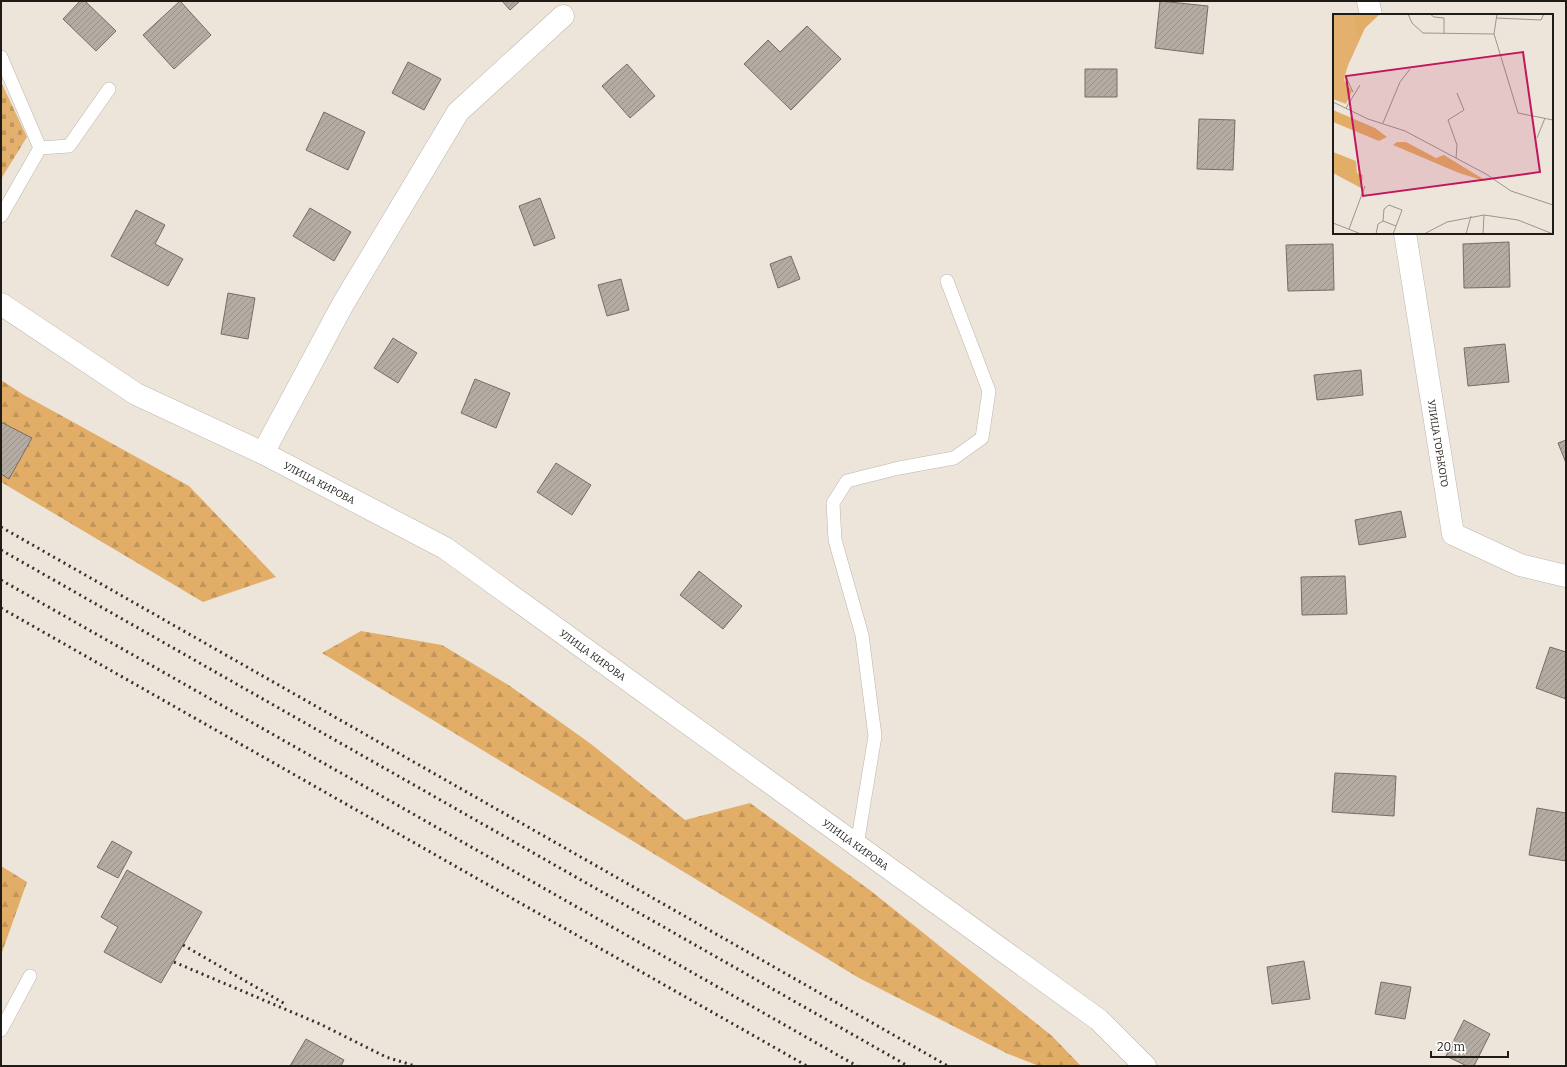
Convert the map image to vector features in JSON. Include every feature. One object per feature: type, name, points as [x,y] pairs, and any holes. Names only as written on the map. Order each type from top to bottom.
[{"type":"street","points":[[1368,1],[1370,14]]},
{"type":"street","points":[[263,454],[343,304],[458,112],[563,16]]},
{"type":"street","name":"УЛИЦА ГОРЬКОГО","points":[[1405,234],[1453,534],[1520,565],[1566,576]]},
{"type":"street","name":"УЛИЦА КИРОВА","points":[[1,304],[136,394],[263,454],[445,548],[1099,1020],[1145,1066]]},
{"type":"lane","points":[[1,58],[40,148]]},
{"type":"lane","points":[[40,148],[69,146],[109,89]]},
{"type":"lane","points":[[1,216],[40,148]]},
{"type":"lane","points":[[857,845],[875,736],[862,635],[835,540],[833,503],[847,481],[899,468],[954,458],[982,438],[989,391],[947,281]]},
{"type":"lane","points":[[1,1030],[30,976]]},
{"type":"green space","points":[[1,82],[27,137],[1,179]]},
{"type":"green space","points":[[1,380],[24,395],[189,486],[276,577],[203,602],[1,482]]},
{"type":"green space","points":[[361,631],[442,645],[510,686],[591,744],[685,820],[750,803],[871,891],[1052,1036],[1081,1066],[1039,1066],[1006,1053],[859,978],[322,653]]},
{"type":"green space","points":[[1,866],[27,882],[1,955]]},
{"type":"building","points":[[80,1],[85,1],[116,31],[96,51],[63,19]]},
{"type":"building","points":[[180,1],[211,35],[174,69],[143,35]]},
{"type":"building","points":[[502,1],[520,1],[510,10]]},
{"type":"building","points":[[1160,1],[1208,6],[1203,54],[1155,48]]},
{"type":"building","points":[[807,26],[841,59],[791,110],[744,64],[768,40],[780,52]]},
{"type":"building","points":[[408,62],[441,79],[424,110],[392,93]]},
{"type":"building","points":[[627,64],[655,96],[630,118],[602,86]]},
{"type":"building","points":[[1085,69],[1117,69],[1117,97],[1085,97]]},
{"type":"building","points":[[324,112],[365,132],[348,170],[306,150]]},
{"type":"building","points":[[1199,119],[1235,120],[1233,170],[1197,169]]},
{"type":"building","points":[[540,198],[555,238],[534,246],[519,206]]},
{"type":"building","points":[[310,208],[351,232],[334,261],[293,236]]},
{"type":"building","points":[[136,210],[165,225],[155,244],[183,259],[168,286],[111,256]]},
{"type":"building","points":[[1509,242],[1510,287],[1464,288],[1463,244]]},
{"type":"building","points":[[1333,244],[1334,290],[1288,291],[1286,245]]},
{"type":"building","points":[[791,256],[800,279],[778,288],[770,264]]},
{"type":"building","points":[[621,279],[629,310],[607,316],[598,285]]},
{"type":"building","points":[[228,293],[255,298],[248,339],[221,334]]},
{"type":"building","points":[[393,338],[417,353],[398,383],[374,368]]},
{"type":"building","points":[[1505,344],[1509,382],[1468,386],[1464,348]]},
{"type":"building","points":[[1361,370],[1363,395],[1317,400],[1314,375]]},
{"type":"building","points":[[475,379],[510,393],[496,428],[461,413]]},
{"type":"building","points":[[1,422],[32,438],[9,479],[1,474]]},
{"type":"building","points":[[1566,440],[1566,463],[1558,443]]},
{"type":"building","points":[[556,463],[591,485],[572,515],[537,492]]},
{"type":"building","points":[[1401,511],[1406,537],[1359,545],[1355,520]]},
{"type":"building","points":[[699,571],[742,606],[723,629],[680,595]]},
{"type":"building","points":[[1345,576],[1347,614],[1302,615],[1301,577]]},
{"type":"building","points":[[1550,647],[1566,652],[1566,699],[1536,688]]},
{"type":"building","points":[[1335,773],[1396,776],[1394,816],[1332,812]]},
{"type":"building","points":[[1537,808],[1566,813],[1566,861],[1529,855]]},
{"type":"building","points":[[112,841],[132,852],[118,878],[97,867]]},
{"type":"building","points":[[127,870],[202,912],[161,983],[104,952],[118,927],[101,917]]},
{"type":"building","points":[[1304,961],[1310,999],[1272,1004],[1267,967]]},
{"type":"building","points":[[1381,982],[1411,987],[1405,1019],[1375,1014]]},
{"type":"building","points":[[1464,1020],[1490,1034],[1474,1066],[1467,1066],[1446,1056]]},
{"type":"building","points":[[306,1039],[344,1060],[341,1066],[290,1066]]},
{"type":"railway","points":[[1,527],[948,1066]]},
{"type":"railway","points":[[1,550],[908,1066]]},
{"type":"railway","points":[[1,580],[857,1066]]},
{"type":"railway","points":[[1,608],[807,1066]]},
{"type":"railway","points":[[183,945],[287,1005]]},
{"type":"railway","points":[[174,962],[320,1024],[386,1057],[415,1066]]}]
